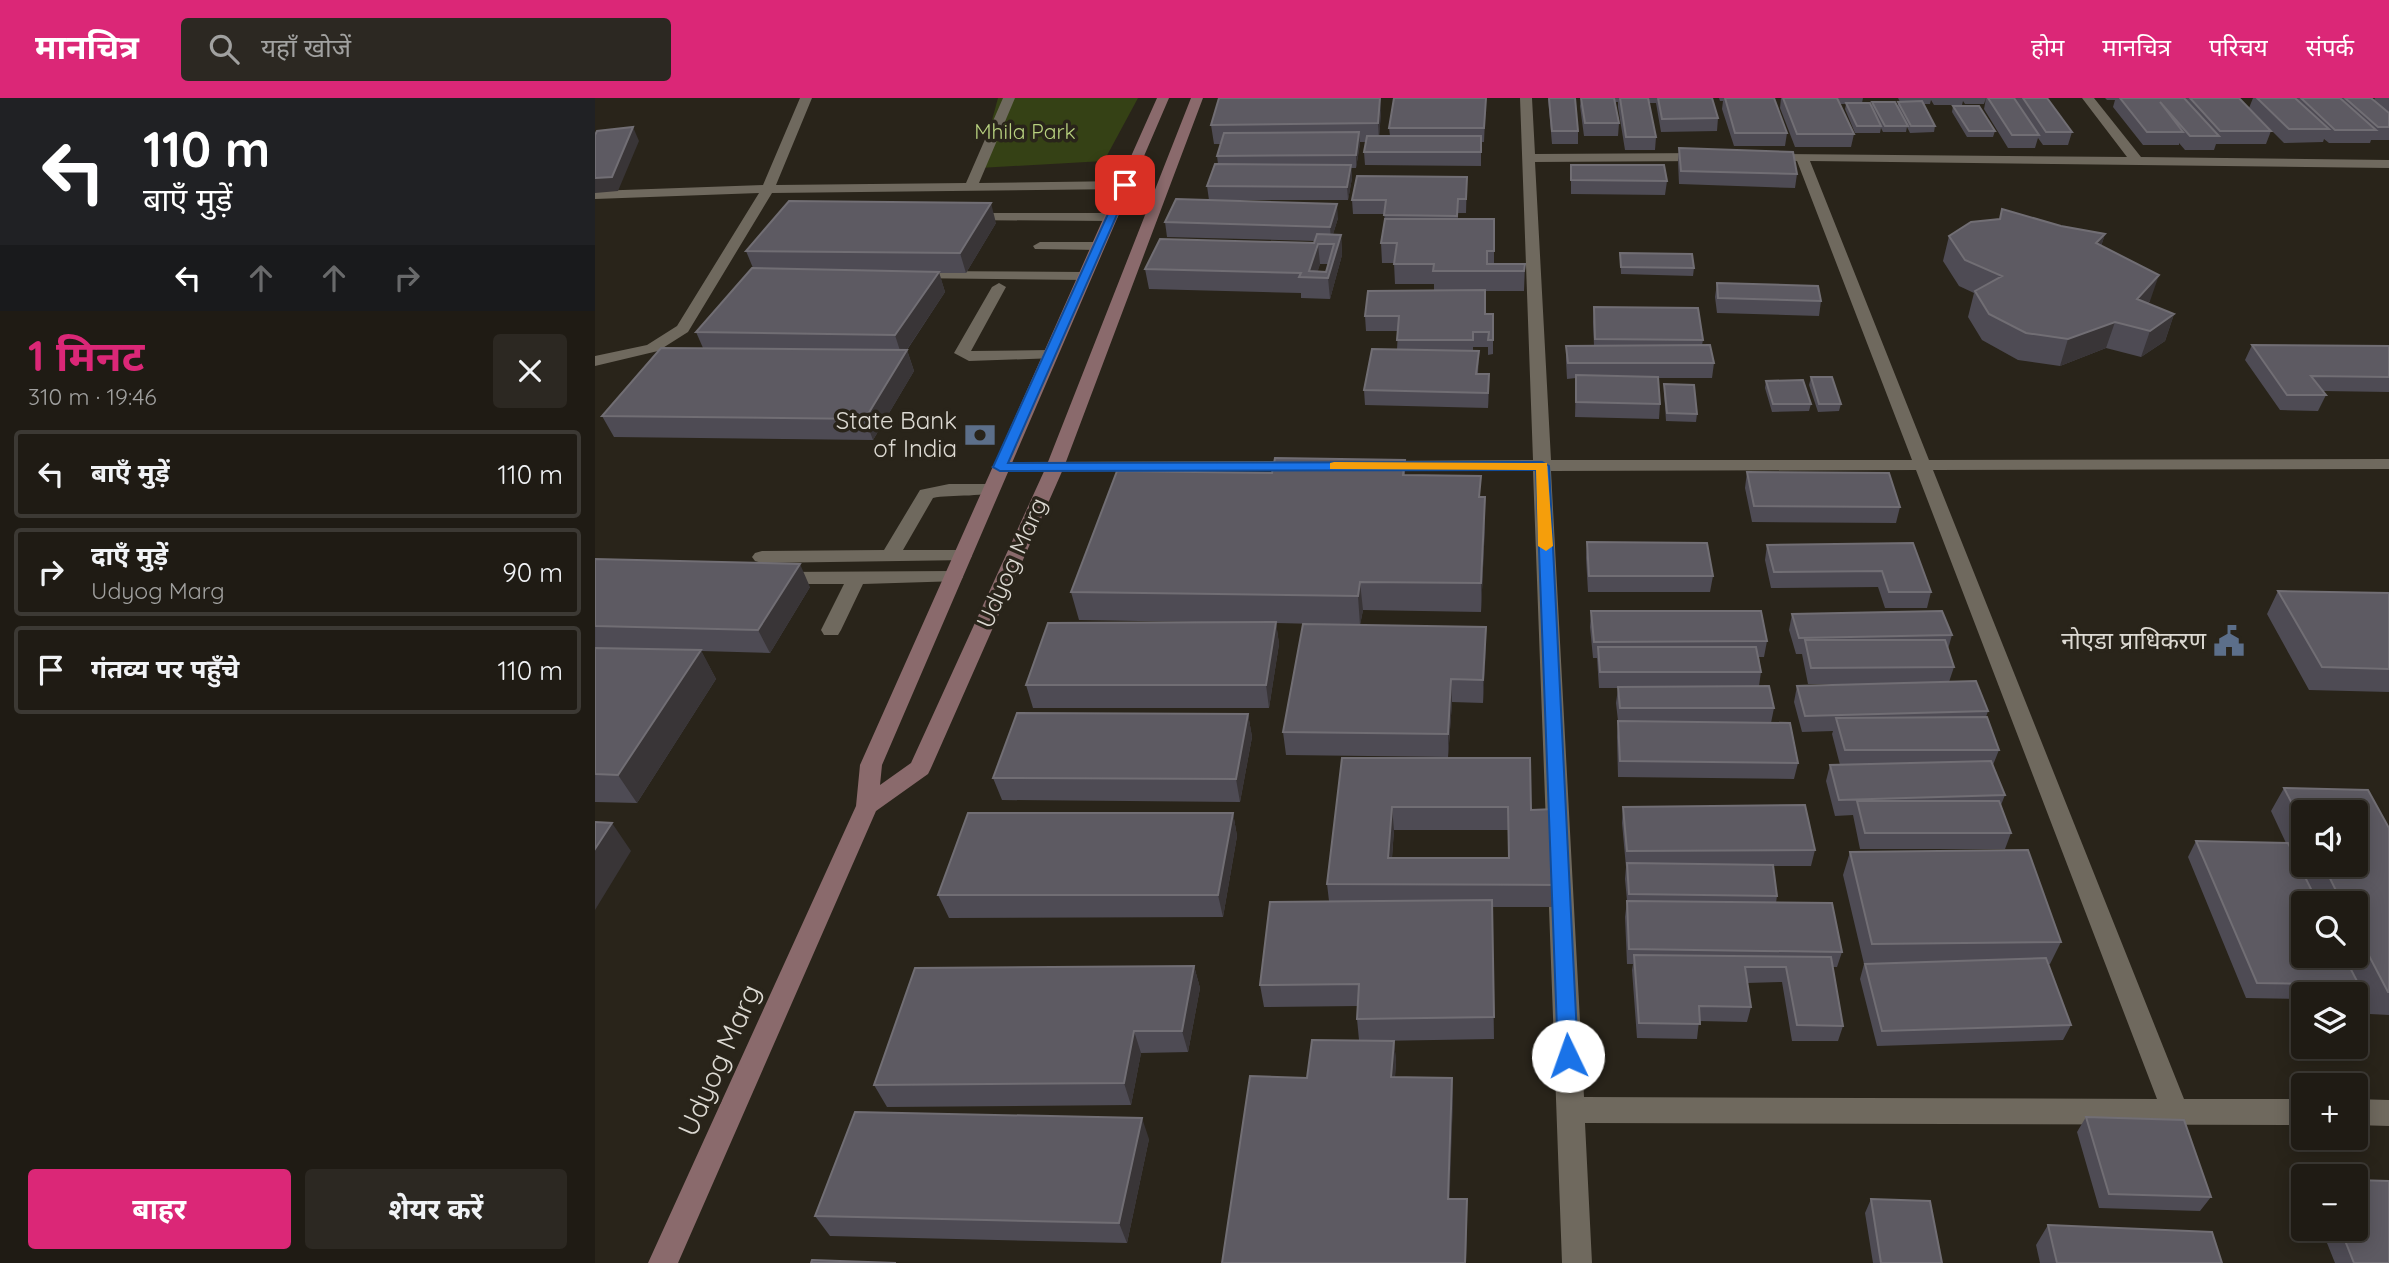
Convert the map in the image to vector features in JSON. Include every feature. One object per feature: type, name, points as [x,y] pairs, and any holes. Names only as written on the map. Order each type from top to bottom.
[{"type":"street","points":[[595,361],[652,349],[672,340],[683,330],[770,189],[796,132],[806,98]]},
{"type":"street","points":[[971,187],[1009,98]]},
{"type":"street","name":"Udyog Marg","points":[[663,1263],[867,806],[871,765],[1163,98]]},
{"type":"street","name":"Udyog Marg","points":[[867,806],[920,768],[1055,467],[1197,98]]},
{"type":"street","points":[[1527,98],[1577,1263]]},
{"type":"street","points":[[2088,98],[2137,161]]},
{"type":"street","points":[[1530,158],[1721,157]]},
{"type":"street","points":[[1775,157],[2389,164]]},
{"type":"street","points":[[1802,157],[2175,1110]]},
{"type":"street","points":[[595,195],[770,189],[1125,185]]},
{"type":"street","points":[[947,216],[1111,217]]},
{"type":"street","points":[[1025,276],[1042,242],[1098,246]]},
{"type":"street","points":[[892,275],[1025,276],[1082,281]]},
{"type":"street","points":[[1050,355],[969,356],[962,352],[992,286],[1082,281]]},
{"type":"street","points":[[1361,466],[2389,464]]},
{"type":"street","points":[[1000,467],[1319,466]]},
{"type":"street","points":[[890,556],[926,494],[949,489],[991,489]]},
{"type":"street","points":[[762,557],[962,556]]},
{"type":"street","points":[[760,578],[953,577]]},
{"type":"street","points":[[831,630],[856,579]]},
{"type":"street","points":[[1570,1110],[2291,1112]]},
{"type":"street","points":[[2368,1112],[2389,1113]]},
{"type":"green space","name":"Mhila Park","points":[[998,98],[1138,98],[1104,161],[979,168]]},
{"type":"building","points":[[1219,98],[1380,98],[1378,123],[1211,125]]},
{"type":"building","points":[[1394,98],[1486,98],[1484,128],[1389,128]]},
{"type":"building","points":[[1549,98],[1575,98],[1578,131],[1552,131]]},
{"type":"building","points":[[1581,98],[1614,98],[1619,123],[1585,123]]},
{"type":"building","points":[[1620,98],[1648,98],[1656,137],[1626,137]]},
{"type":"building","points":[[1658,98],[1712,98],[1718,118],[1662,119]]},
{"type":"building","points":[[1725,98],[1774,98],[1787,133],[1735,133]]},
{"type":"building","points":[[1783,98],[1837,98],[1854,134],[1797,134]]},
{"type":"building","points":[[1988,98],[2014,98],[2039,135],[2012,135]]},
{"type":"building","points":[[2023,98],[2047,98],[2072,132],[2046,132]]},
{"type":"building","points":[[2120,98],[2184,98],[2219,136],[2190,136],[2160,102],[2183,132],[2147,132]]},
{"type":"building","points":[[2190,98],[2239,98],[2271,131],[2220,131]]},
{"type":"building","points":[[2257,98],[2295,98],[2329,129],[2289,129]]},
{"type":"building","points":[[2301,98],[2340,98],[2376,130],[2335,130]]},
{"type":"building","points":[[2345,98],[2371,98],[2389,113],[2389,127],[2378,127]]},
{"type":"building","points":[[1922,101],[1935,126],[1911,126],[1898,102]]},
{"type":"building","points":[[1872,102],[1895,102],[1908,126],[1885,126]]},
{"type":"building","points":[[1846,103],[1870,103],[1881,126],[1857,126]]},
{"type":"building","points":[[1953,106],[1979,106],[1995,131],[1969,131]]},
{"type":"building","points":[[633,127],[612,177],[595,178],[597,131]]},
{"type":"building","points":[[1359,132],[1356,155],[1217,156],[1224,133]]},
{"type":"building","points":[[1367,136],[1481,136],[1481,152],[1364,152]]},
{"type":"building","points":[[1679,148],[1793,152],[1797,174],[1681,171]]},
{"type":"building","points":[[1215,164],[1351,165],[1347,187],[1207,186]]},
{"type":"building","points":[[1571,165],[1664,165],[1667,181],[1571,180]]},
{"type":"building","points":[[1357,176],[1467,177],[1466,199],[1458,199],[1457,216],[1384,215],[1386,200],[1352,200]]},
{"type":"building","points":[[1176,199],[1337,204],[1330,227],[1165,222]]},
{"type":"building","points":[[789,201],[991,203],[960,253],[746,251]]},
{"type":"building","points":[[2002,209],[2061,226],[2105,234],[2096,243],[2159,275],[2137,299],[2174,314],[2150,331],[2115,322],[2068,339],[2026,333],[1989,314],[1975,291],[2002,276],[1965,260],[1949,236],[1971,222],[2000,219]]},
{"type":"building","points":[[1385,219],[1494,219],[1494,251],[1487,251],[1487,264],[1525,264],[1524,271],[1433,271],[1434,264],[1394,264],[1397,243],[1381,243]]},
{"type":"building","points":[[1317,234],[1341,235],[1328,278],[1299,277],[1301,273],[1145,269],[1160,239],[1314,243]],"holes":[[[1318,244],[1334,244],[1326,272],[1309,271]]]},
{"type":"building","points":[[1620,253],[1692,254],[1694,268],[1621,267]]},
{"type":"building","points":[[752,268],[939,272],[895,335],[696,332]]},
{"type":"building","points":[[1717,283],[1818,286],[1821,301],[1718,298]]},
{"type":"building","points":[[1485,290],[1485,314],[1493,314],[1493,340],[1488,340],[1489,332],[1473,332],[1473,340],[1397,340],[1399,316],[1365,316],[1368,291]]},
{"type":"building","points":[[1594,307],[1698,308],[1703,340],[1595,339]]},
{"type":"building","points":[[1710,345],[1714,363],[1568,363],[1566,346]]},
{"type":"building","points":[[2252,345],[2389,346],[2389,377],[2311,376],[2326,395],[2287,395]]},
{"type":"building","points":[[661,348],[907,350],[865,419],[602,416]]},
{"type":"building","points":[[1372,349],[1479,351],[1476,374],[1489,374],[1488,393],[1364,390]]},
{"type":"building","points":[[1576,375],[1658,377],[1660,404],[1576,402]]},
{"type":"building","points":[[1811,377],[1832,377],[1841,404],[1819,404]]},
{"type":"building","points":[[1803,380],[1811,404],[1773,404],[1766,381]]},
{"type":"building","points":[[1664,384],[1694,385],[1697,414],[1667,413]]},
{"type":"building","points":[[1275,458],[1405,460],[1403,475],[1481,476],[1479,497],[1485,497],[1481,583],[1360,582],[1358,596],[1071,592],[1117,471],[1272,473]]},
{"type":"building","points":[[1747,472],[1889,473],[1900,507],[1754,506]]},
{"type":"building","points":[[1587,542],[1707,543],[1713,576],[1589,576]]},
{"type":"building","points":[[1913,543],[1931,592],[1889,592],[1882,571],[1774,572],[1767,545]]},
{"type":"building","points":[[595,559],[800,564],[758,630],[595,626]]},
{"type":"building","points":[[2278,591],[2389,593],[2389,669],[2322,667]]},
{"type":"building","points":[[1591,611],[1761,611],[1767,641],[1594,642]]},
{"type":"building","points":[[1942,611],[1952,635],[1799,638],[1792,614]]},
{"type":"building","points":[[1276,622],[1266,685],[1026,685],[1048,623]]},
{"type":"building","points":[[1303,624],[1486,627],[1483,680],[1451,679],[1448,734],[1283,732]]},
{"type":"building","points":[[1805,640],[1945,640],[1954,667],[1811,668]]},
{"type":"building","points":[[1598,647],[1756,647],[1761,672],[1600,672]]},
{"type":"building","points":[[595,648],[701,650],[618,775],[595,774]]},
{"type":"building","points":[[1976,681],[1988,711],[1805,716],[1797,686]]},
{"type":"building","points":[[1769,686],[1774,708],[1620,708],[1618,687]]},
{"type":"building","points":[[1017,713],[1248,714],[1236,779],[993,778]]},
{"type":"building","points":[[1987,717],[1999,750],[1845,750],[1836,718]]},
{"type":"building","points":[[1618,721],[1790,723],[1798,763],[1620,761]]},
{"type":"building","points":[[1342,758],[1530,758],[1531,810],[1555,809],[1558,885],[1327,884]],"holes":[[[1392,807],[1508,807],[1509,858],[1388,858]]]},
{"type":"building","points":[[1991,761],[2005,795],[1839,800],[1830,765]]},
{"type":"building","points":[[2284,788],[2368,790],[2389,828],[2389,992],[2368,954],[2368,891],[2336,891],[2329,877],[2368,877],[2368,800],[2291,802]]},
{"type":"building","points":[[1857,801],[1999,801],[2011,833],[1865,833]]},
{"type":"building","points":[[1805,805],[1815,850],[1627,851],[1623,807]]},
{"type":"building","points":[[968,813],[1233,813],[1218,895],[938,895]]},
{"type":"building","points":[[595,822],[612,823],[595,849]]},
{"type":"building","points":[[2196,841],[2288,843],[2291,849],[2291,877],[2305,877],[2312,891],[2291,891],[2291,968],[2350,968],[2357,982],[2257,983]]},
{"type":"building","points":[[2028,850],[2061,942],[1872,944],[1850,852]]},
{"type":"building","points":[[1627,863],[1773,865],[1777,896],[1629,894]]},
{"type":"building","points":[[1492,900],[1494,1017],[1357,1019],[1359,984],[1260,985],[1270,902]]},
{"type":"building","points":[[1627,901],[1832,903],[1842,952],[1629,949]]},
{"type":"building","points":[[1634,955],[1831,957],[1843,1026],[1797,1025],[1786,967],[1745,967],[1751,1007],[1699,1006],[1700,1024],[1639,1023]]},
{"type":"building","points":[[2046,958],[2071,1025],[1882,1031],[1865,964]]},
{"type":"building","points":[[1194,966],[1182,1031],[1134,1031],[1124,1083],[874,1085],[915,968]]},
{"type":"building","points":[[1312,1040],[1394,1041],[1391,1077],[1452,1078],[1448,1199],[1467,1199],[1465,1263],[1222,1263],[1250,1076],[1307,1078]]},
{"type":"building","points":[[855,1112],[1142,1118],[1119,1223],[815,1216]]},
{"type":"building","points":[[2086,1117],[2184,1120],[2211,1197],[2109,1194]]},
{"type":"building","points":[[2368,1180],[2389,1181],[2389,1263],[2354,1263],[2345,1241],[2368,1241]]},
{"type":"building","points":[[1871,1199],[1930,1201],[1942,1263],[1881,1263]]},
{"type":"building","points":[[2048,1225],[2212,1232],[2222,1263],[2057,1263]]},
{"type":"building","points":[[812,1260],[896,1263],[811,1263]]},
{"type":"slow traffic","points":[[1334,466],[1542,466],[1546,546]]},
{"type":"place","name":"State Bank of India","points":[[980,435]]},
{"type":"place","name":"नोएडा प्राधिकरण","points":[[2229,641]]},
{"type":"route","points":[[1125,185],[1000,467],[1542,466],[1568,1056]]}]
